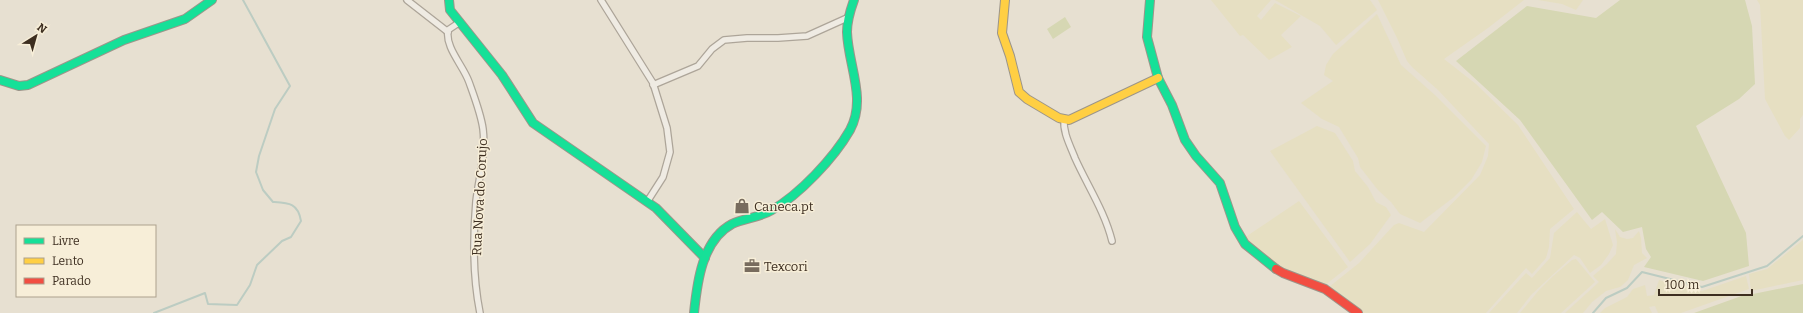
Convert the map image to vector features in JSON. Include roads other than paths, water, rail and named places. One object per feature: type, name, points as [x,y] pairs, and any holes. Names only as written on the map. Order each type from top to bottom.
[{"type":"street","points":[[0,80],[19,86],[28,85],[124,40],[185,19],[212,0]]},
{"type":"street","points":[[407,0],[448,32],[448,30],[460,22]]},
{"type":"street","points":[[448,0],[450,10],[502,75],[533,123],[647,202],[664,216],[705,258]]},
{"type":"street","points":[[601,0],[653,85],[667,128],[670,152],[663,177],[647,202]]},
{"type":"street","points":[[694,313],[708,248],[728,226],[769,212],[790,197],[824,161],[850,130],[856,120],[857,104],[847,35],[848,10],[854,0]]},
{"type":"street","points":[[1005,0],[1002,33],[1019,92],[1027,100],[1059,118],[1069,120],[1158,78]]},
{"type":"street","points":[[1150,0],[1147,38],[1158,78],[1172,105],[1185,140],[1196,156],[1220,183],[1235,226],[1245,244],[1270,265],[1324,290],[1358,313]]},
{"type":"street","points":[[653,85],[698,66],[712,49],[724,40],[808,36],[847,18]]},
{"type":"street","name":"Rua Nova do Corujo","points":[[448,32],[447,38],[469,82],[483,128],[484,155],[476,201],[475,254],[477,297],[480,313]]},
{"type":"street","points":[[1064,119],[1064,129],[1068,141],[1096,200],[1112,241]]},
{"type":"waterway","points":[[154,313],[205,293],[208,304],[237,305],[250,285],[257,265],[282,241],[291,237],[301,221],[300,215],[295,207],[284,203],[273,202],[263,190],[256,172],[259,156],[275,109],[290,86],[243,0]]},
{"type":"waterway","points":[[1593,313],[1606,298],[1627,288],[1642,272],[1702,287],[1767,266],[1803,236]]},
{"type":"place","name":"Caneca.pt","points":[[742,206]]},
{"type":"place","name":"Texcori","points":[[752,266]]}]
